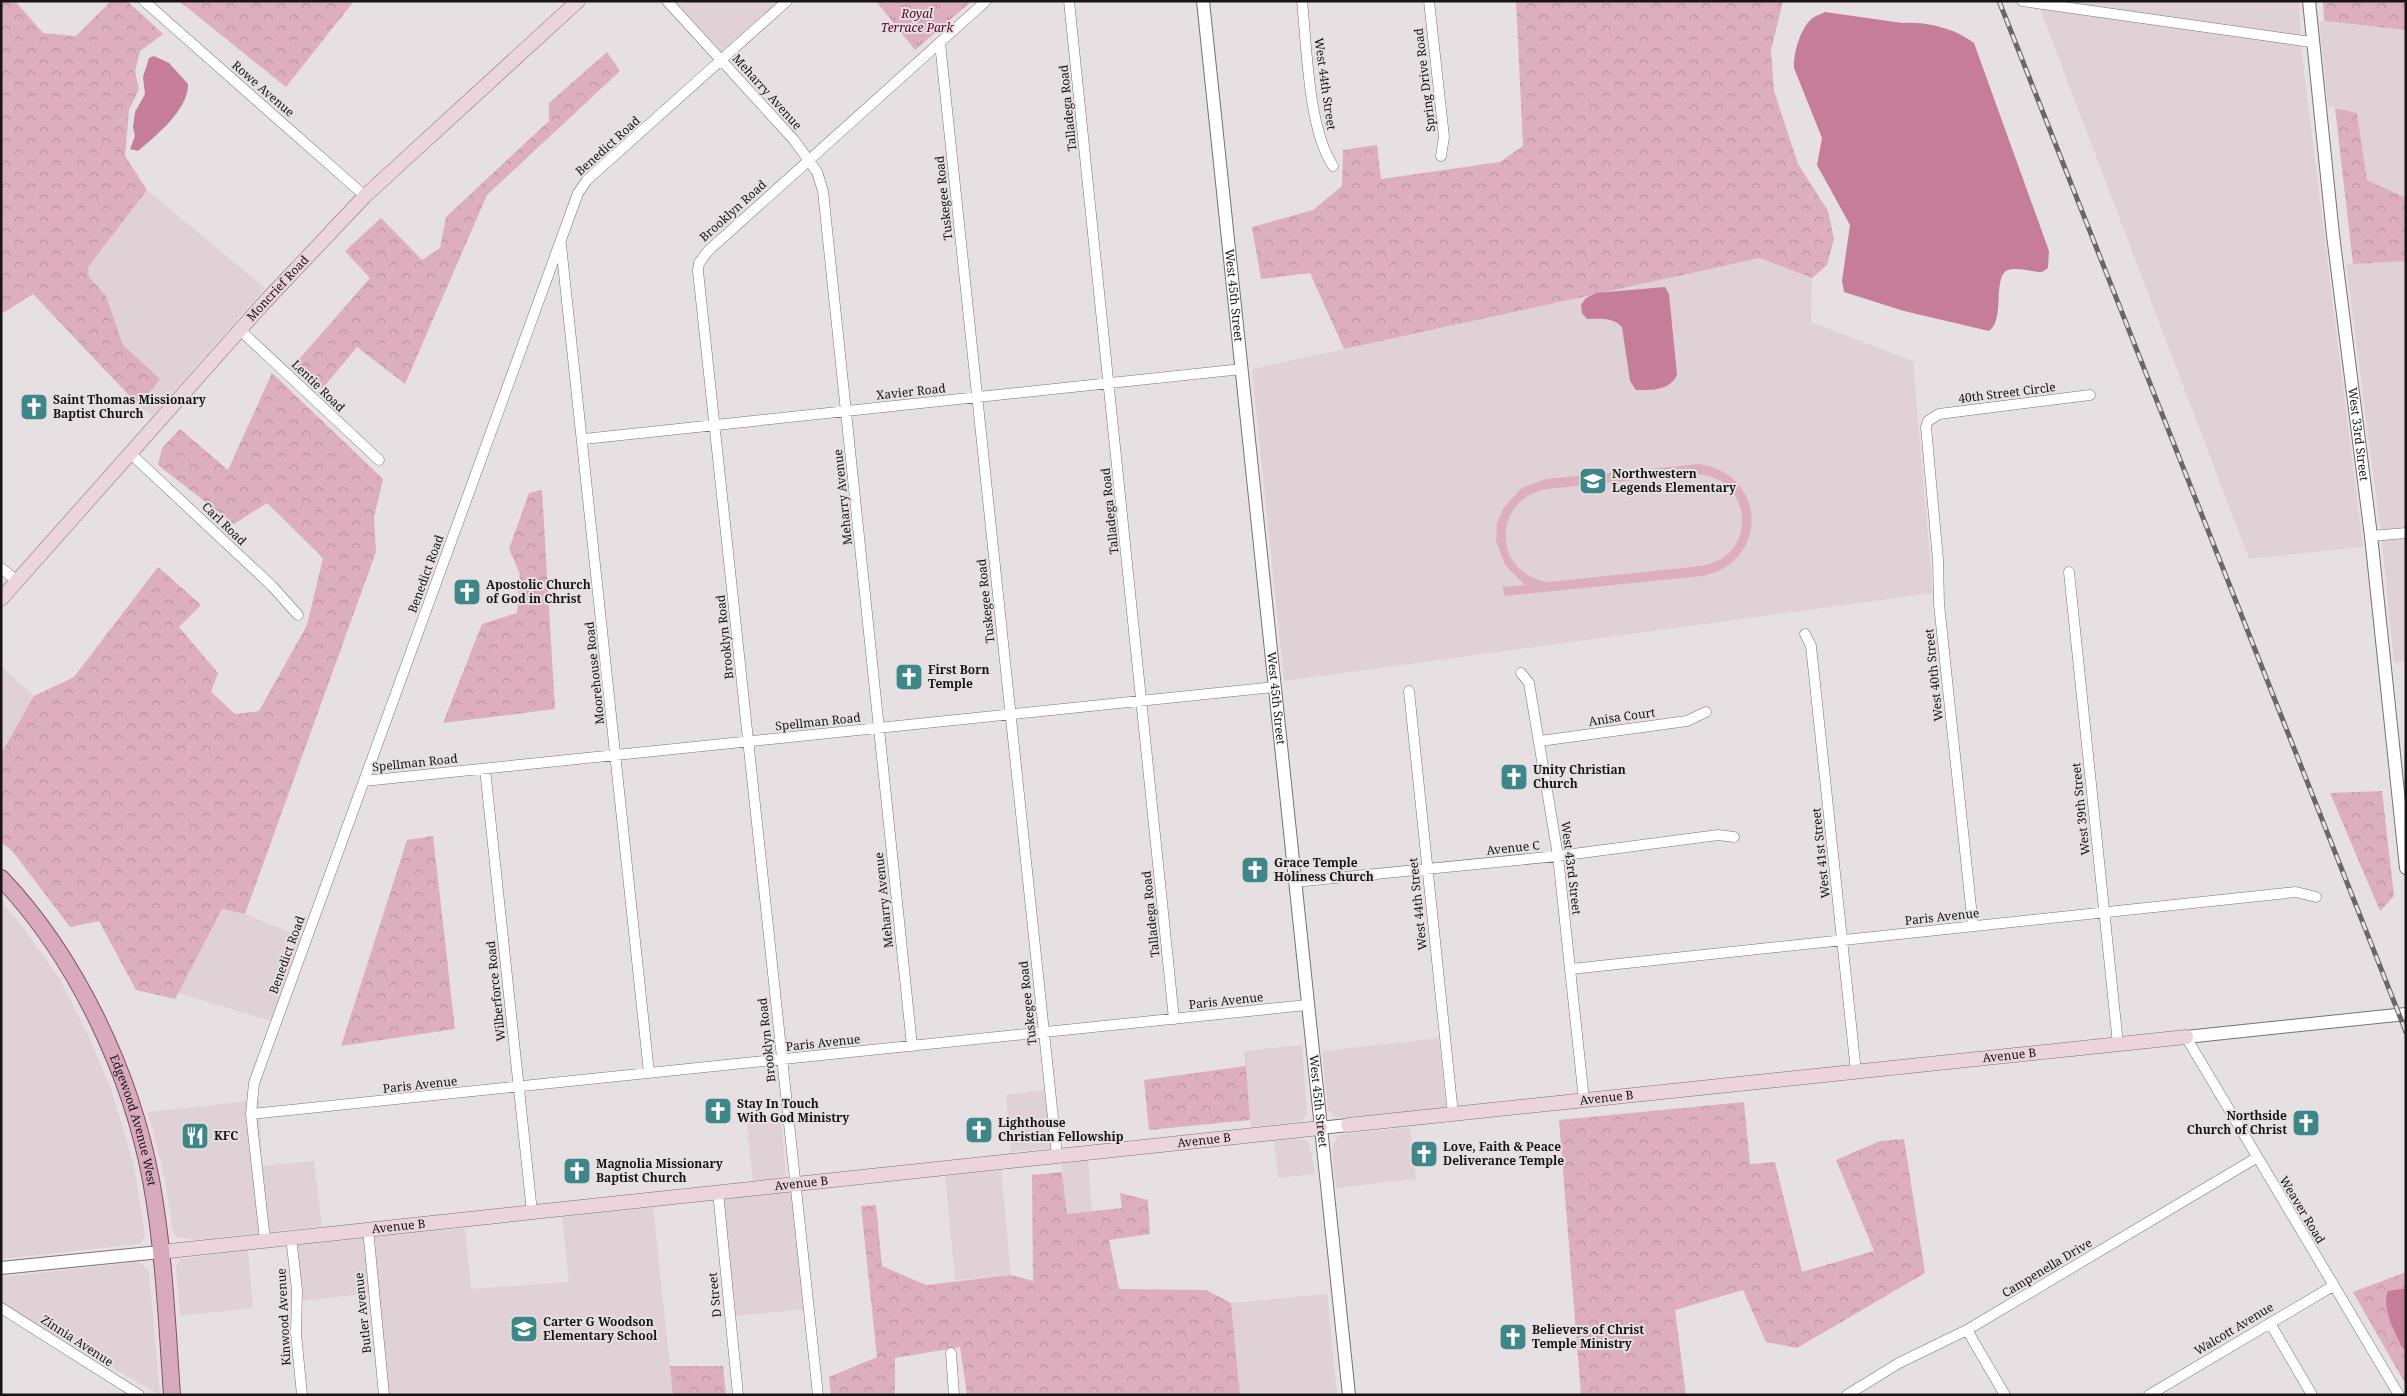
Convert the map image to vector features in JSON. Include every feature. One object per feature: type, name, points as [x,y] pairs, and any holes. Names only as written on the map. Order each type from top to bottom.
[{"type":"main road","name":"Moncrief Road","points":[[1,599],[240,330],[365,196],[452,114],[578,1]]},
{"type":"main road","name":"Edgewood Avenue West","points":[[1,878],[30,913],[60,956],[109,1046],[128,1096],[149,1170],[160,1252],[172,1395]]},
{"type":"main road","name":"Avenue B","points":[[1348,1125],[2186,1037]]},
{"type":"main road","name":"Avenue B","points":[[160,1252],[1320,1128]]},
{"type":"street","name":"Rowe Avenue","points":[[144,1],[365,196]]},
{"type":"street","name":"Meharry Avenue","points":[[667,1],[809,160],[821,181],[912,1046]]},
{"type":"street","name":"Benedict Road","points":[[264,1240],[251,1114],[254,1083],[578,192],[587,180],[787,1]]},
{"type":"street","name":"Brooklyn Road","points":[[818,1395],[698,271],[700,263],[708,251],[986,1]]},
{"type":"street","name":"Talladega Road","points":[[1069,1],[1174,1018]]},
{"type":"street","name":"West 45th Street","points":[[1203,1],[1349,1395]]},
{"type":"street","name":"West 44th Street","points":[[1302,1],[1315,120],[1324,152],[1333,166]]},
{"type":"street","name":"Spring Drive Road","points":[[1429,1],[1444,138],[1441,156]]},
{"type":"street","points":[[2022,1],[2311,42]]},
{"type":"street","name":"West 33rd Street","points":[[2309,1],[2311,42],[2333,235],[2402,792],[2406,868]]},
{"type":"street","name":"Tuskegee Road","points":[[940,43],[1057,1156]]},
{"type":"street","name":"Moorehouse Road","points":[[561,241],[584,439],[649,1073]]},
{"type":"street","name":"Lentie Road","points":[[240,330],[379,460]]},
{"type":"street","name":"Xavier Road","points":[[584,439],[1242,369]]},
{"type":"street","name":"40th Street Circle","points":[[1928,421],[1939,414],[2090,395]]},
{"type":"street","name":"West 40th Street","points":[[1928,421],[1925,434],[1938,560],[1939,604],[1973,926]]},
{"type":"street","name":"Carl Road","points":[[130,453],[272,586],[298,615]]},
{"type":"street","points":[[2371,536],[2406,533]]},
{"type":"street","points":[[1,568],[17,581]]},
{"type":"street","name":"West 39th Street","points":[[2069,572],[2118,1044]]},
{"type":"street","name":"West 41st Street","points":[[1805,634],[1811,646],[1856,1072]]},
{"type":"street","name":"West 43rd Street","points":[[1521,673],[1530,683],[1558,856],[1584,1100]]},
{"type":"street","name":"Spellman Road","points":[[364,781],[1275,687]]},
{"type":"street","name":"West 44th Street","points":[[1409,691],[1426,869],[1453,1114]]},
{"type":"street","name":"Anisa Court","points":[[1540,741],[1687,721],[1706,712]]},
{"type":"street","name":"Wilberforce Road","points":[[485,768],[532,1212]]},
{"type":"street","name":"Avenue C","points":[[1294,882],[1558,856],[1718,834],[1734,837]]},
{"type":"street","name":"Paris Avenue","points":[[1570,968],[2296,892],[2316,897]]},
{"type":"street","name":"Paris Avenue","points":[[251,1114],[1307,1005]]},
{"type":"street","name":"Avenue B","points":[[2186,1037],[2406,1014]]},
{"type":"street","name":"Weaver Road","points":[[2186,1037],[2256,1158],[2399,1395]]},
{"type":"street","name":"Avenue B","points":[[1320,1128],[1348,1125]]},
{"type":"street","name":"Campenella Drive","points":[[1847,1395],[1899,1363],[1967,1330],[2256,1158]]},
{"type":"street","name":"D Street","points":[[718,1192],[738,1395]]},
{"type":"street","name":"Butler Avenue","points":[[368,1229],[384,1395]]},
{"type":"street","name":"Kinwood Avenue","points":[[291,1238],[297,1290],[296,1334],[302,1395]]},
{"type":"street","name":"Avenue B","points":[[1,1268],[160,1252]]},
{"type":"street","name":"Walcott Avenue","points":[[2149,1395],[2333,1286]]},
{"type":"street","name":"Zinnia Avenue","points":[[1,1308],[139,1395]]},
{"type":"street","points":[[2270,1323],[2312,1395]]},
{"type":"street","points":[[1967,1330],[2005,1395]]},
{"type":"street","points":[[951,1353],[954,1395]]},
{"type":"shaded area","points":[[674,1],[780,1],[722,53]]},
{"type":"shaded area","points":[[2037,1],[2299,1],[2301,47],[2363,547],[2249,559]]},
{"type":"shaded area","points":[[1825,12],[1902,23],[1930,24],[1958,33],[1974,43],[2049,251],[2048,268],[2042,272],[2014,269],[2006,271],[2002,276],[1997,318],[1994,326],[1989,331],[1904,311],[1844,292],[1842,281],[1850,225],[1817,165],[1822,138],[1794,68],[1796,48],[1805,26],[1814,17]]},
{"type":"shaded area","points":[[2319,21],[2406,30],[2406,198],[2367,180],[2357,113],[2328,106]]},
{"type":"shaded area","points":[[154,56],[169,63],[188,84],[187,93],[183,103],[170,121],[138,151],[130,149],[135,136],[133,127],[135,112],[145,94],[143,77],[149,58]]},
{"type":"shaded area","points":[[147,190],[265,288],[152,416],[139,406],[160,379],[123,345],[106,296],[89,277],[88,267]]},
{"type":"shaded area","name":"Northwestern Legends Elementary","points":[[1760,258],[1812,278],[1811,322],[1913,361],[1933,593],[1284,681],[1252,369]]},
{"type":"shaded area","points":[[2406,261],[2406,662],[2394,663],[2382,542],[2346,264]]},
{"type":"shaded area","points":[[1665,287],[1669,294],[1677,375],[1665,387],[1636,390],[1630,381],[1622,327],[1610,320],[1587,319],[1582,313],[1581,305],[1586,298],[1596,293]]},
{"type":"shaded area","points":[[1,666],[34,696],[1,754]]},
{"type":"shaded area","points":[[1,902],[19,922],[59,978],[87,1033],[110,1086],[134,1165],[145,1236],[140,1244],[1,1259]]},
{"type":"shaded area","points":[[222,909],[245,914],[301,937],[271,1021],[178,993]]},
{"type":"shaded area","points":[[1439,1038],[1446,1108],[1337,1118],[1328,1110],[1322,1051]]},
{"type":"shaded area","points":[[1302,1045],[1307,1113],[1303,1120],[1251,1127],[1244,1051]]},
{"type":"shaded area","points":[[1044,1090],[1051,1148],[1011,1152],[1006,1095]]},
{"type":"shaded area","points":[[259,1100],[262,1166],[314,1161],[322,1226],[194,1240],[177,1237],[173,1232],[165,1180],[148,1112]]},
{"type":"shaded area","points":[[781,1114],[786,1177],[753,1181],[746,1118]]},
{"type":"shaded area","points":[[1410,1127],[1416,1179],[1336,1188],[1332,1146],[1339,1135]]},
{"type":"shaded area","points":[[1299,1138],[1309,1142],[1315,1174],[1278,1178],[1274,1141]]},
{"type":"shaded area","points":[[1088,1160],[1092,1211],[1066,1214],[1062,1164]]},
{"type":"shaded area","points":[[1001,1170],[1011,1275],[955,1280],[945,1176]]},
{"type":"shaded area","points":[[793,1192],[806,1309],[734,1316],[723,1199]]},
{"type":"shaded area","name":"Carter G Woodson Elementary School","points":[[653,1207],[673,1395],[389,1395],[378,1292],[303,1301],[297,1245],[465,1228],[471,1289],[569,1282],[562,1217]]},
{"type":"shaded area","points":[[248,1250],[253,1308],[180,1316],[176,1268],[180,1259]]},
{"type":"shaded area","points":[[141,1263],[149,1271],[160,1395],[1,1304],[1,1277]]},
{"type":"shaded area","points":[[2406,1288],[2406,1350],[2402,1348],[2393,1327],[2386,1305],[2386,1298],[2388,1291]]},
{"type":"shaded area","points":[[1327,1294],[1337,1393],[1240,1395],[1231,1303]]},
{"type":"green space","points":[[1,1],[15,1],[43,33],[76,36],[111,1],[127,1],[163,34],[140,51],[135,72],[139,89],[129,110],[125,156],[147,190],[88,267],[89,277],[106,296],[123,345],[160,379],[139,406],[33,294],[3,313],[1,312]]},
{"type":"green space","points":[[179,1],[354,1],[286,87]]},
{"type":"green space","name":"Royal Terrace Park","points":[[876,1],[972,1],[915,50]]},
{"type":"green space","points":[[1516,1],[1783,1],[1771,50],[1774,91],[1798,164],[1828,211],[1834,239],[1827,265],[1812,278],[1760,258],[1344,349],[1310,273],[1261,279],[1252,227],[1313,210],[1342,186],[1343,150],[1377,145],[1381,179],[1500,162],[1523,146]]},
{"type":"green space","points":[[2323,1],[2406,1],[2406,30],[2324,21]]},
{"type":"green space","points":[[607,52],[620,71],[487,195],[405,384],[357,347],[322,389],[294,365],[370,278],[345,251],[381,218],[422,260],[440,248],[446,217],[549,121],[549,103]]},
{"type":"green space","points":[[2335,108],[2357,113],[2367,180],[2406,198],[2406,261],[2353,264]]},
{"type":"green space","points":[[272,373],[383,479],[374,517],[376,552],[245,914],[222,909],[175,999],[136,990],[99,921],[70,927],[13,852],[1,842],[1,754],[34,696],[74,677],[158,567],[201,605],[179,627],[218,673],[211,692],[235,714],[259,711],[307,625],[323,558],[267,503],[234,524],[158,465],[162,448],[180,429],[228,470]]},
{"type":"green space","points":[[1699,464],[1722,471],[1738,484],[1748,500],[1752,519],[1749,537],[1740,554],[1724,568],[1702,576],[1504,596],[1503,587],[1525,585],[1505,565],[1496,541],[1497,523],[1504,507],[1522,488],[1546,479]],"holes":[[[1692,474],[1712,477],[1728,486],[1737,500],[1742,516],[1741,532],[1733,548],[1720,559],[1701,566],[1549,582],[1530,576],[1517,566],[1509,552],[1506,537],[1508,521],[1516,507],[1529,496],[1547,489]]]},
{"type":"green space","points":[[542,490],[555,709],[443,723],[482,624],[517,613],[520,574],[509,549],[529,493]]},
{"type":"green space","points":[[2382,791],[2394,896],[2380,911],[2330,793]]},
{"type":"green space","points":[[433,836],[455,1029],[341,1046],[407,840]]},
{"type":"green space","points":[[1246,1066],[1250,1120],[1149,1130],[1144,1080]]},
{"type":"green space","points":[[1744,1102],[1750,1164],[1775,1162],[1802,1272],[1874,1251],[1836,1160],[1880,1141],[1904,1139],[1925,1273],[1797,1348],[1766,1342],[1743,1290],[1675,1310],[1686,1395],[1581,1395],[1559,1120]]},
{"type":"green space","points":[[1062,1172],[1067,1214],[1122,1208],[1120,1193],[1148,1200],[1150,1234],[1109,1240],[1119,1289],[1206,1290],[1231,1303],[1240,1395],[967,1395],[960,1347],[895,1358],[895,1395],[831,1395],[829,1377],[877,1357],[861,1206],[876,1205],[882,1266],[926,1285],[1011,1275],[1033,1281],[1032,1175]]},
{"type":"green space","points":[[2406,1272],[2406,1288],[2389,1291],[2387,1305],[2393,1327],[2402,1348],[2406,1350],[2406,1385],[2353,1292]]},
{"type":"green space","points":[[670,1366],[723,1366],[726,1395],[673,1395]]},
{"type":"railway","points":[[1999,1],[2406,1032]]},
{"type":"place","name":"Saint Thomas Missionary Baptist Church","points":[[34,407]]},
{"type":"place","name":"Northwestern Legends Elementary","points":[[1593,481]]},
{"type":"place","name":"Apostolic Church of God in Christ","points":[[467,592]]},
{"type":"place","name":"First Born Temple","points":[[909,677]]},
{"type":"place","name":"Unity Christian Church","points":[[1514,777]]},
{"type":"place","name":"Grace Temple Holiness Church","points":[[1255,870]]},
{"type":"place","name":"Stay In Touch With God Ministry","points":[[718,1111]]},
{"type":"place","name":"Northside Church of Christ","points":[[2306,1123]]},
{"type":"place","name":"Lighthouse Christian Fellowship","points":[[979,1130]]},
{"type":"place","name":"KFC","points":[[195,1136]]},
{"type":"place","name":"Love, Faith & Peace Deliverance Temple","points":[[1424,1154]]},
{"type":"place","name":"Magnolia Missionary Baptist Church","points":[[577,1171]]},
{"type":"place","name":"Carter G Woodson Elementary School","points":[[524,1329]]},
{"type":"place","name":"Believers of Christ Temple Ministry","points":[[1513,1337]]}]
